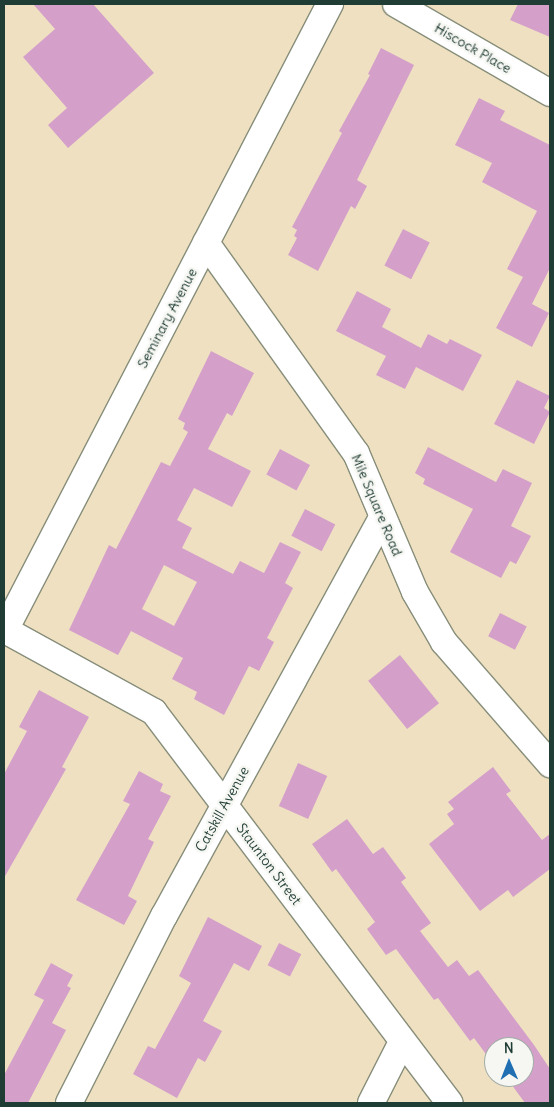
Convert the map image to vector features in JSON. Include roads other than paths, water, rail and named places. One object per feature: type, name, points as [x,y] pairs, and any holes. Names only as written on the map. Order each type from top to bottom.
[{"type":"street","name":"Seminary Avenue","points":[[4,631],[330,4]]},
{"type":"street","name":"Hiscock Place","points":[[396,4],[550,93]]},
{"type":"street","name":"Mile Square Road","points":[[206,243],[356,453],[415,592],[444,642],[550,761]]},
{"type":"street","name":"Catskill Avenue","points":[[68,1103],[224,804],[382,518]]},
{"type":"street","name":"Staunton Street","points":[[4,631],[154,712],[450,1103]]},
{"type":"street","points":[[371,1103],[402,1042]]}]
